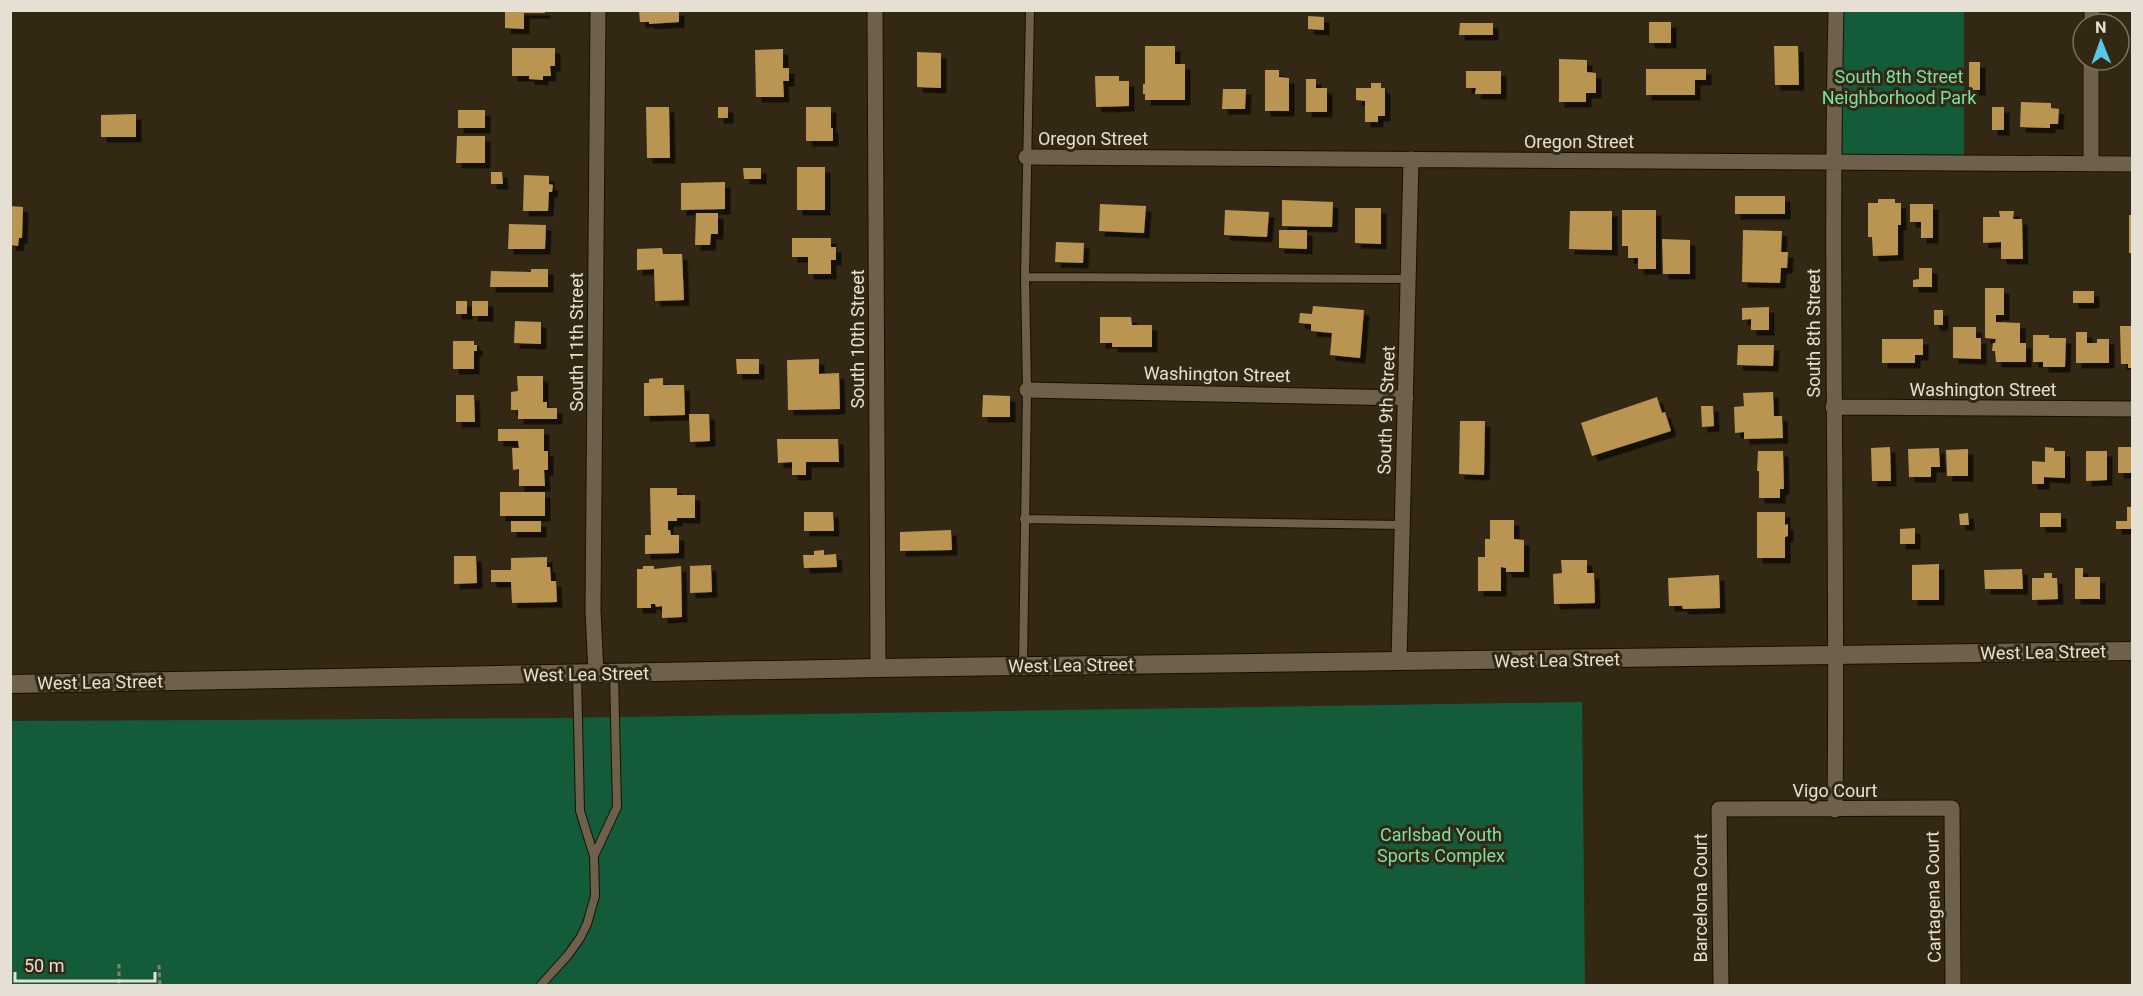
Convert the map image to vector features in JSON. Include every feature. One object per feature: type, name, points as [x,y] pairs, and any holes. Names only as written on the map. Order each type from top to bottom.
[{"type":"main road","name":"West Lea Street","points":[[10,684],[878,668],[2133,651]]},
{"type":"street","name":"South 11th Street","points":[[598,10],[593,598],[605,674]]},
{"type":"street","name":"South 10th Street","points":[[876,10],[878,668]]},
{"type":"street","name":"South 8th Street","points":[[1835,810],[1837,655],[1833,407],[1833,162],[1836,10]]},
{"type":"street","points":[[2091,72],[2091,164]]},
{"type":"street","name":"Oregon Street","points":[[1026,158],[2133,164]]},
{"type":"street","name":"South 9th Street","points":[[1399,662],[1412,159]]},
{"type":"street","name":"Washington Street","points":[[1027,390],[1406,398]]},
{"type":"street","name":"Washington Street","points":[[1833,407],[2133,409]]},
{"type":"street","name":"Vigo Court","points":[[1719,809],[1952,808]]},
{"type":"street","name":"Cartagena Court","points":[[1952,808],[1953,986]]},
{"type":"street","name":"Barcelona Court","points":[[1719,809],[1720,986]]},
{"type":"lane","points":[[1023,666],[1027,390],[1026,158],[1030,10]]},
{"type":"lane","points":[[1025,277],[1410,279]]},
{"type":"lane","points":[[1024,519],[1403,525]]},
{"type":"lane","points":[[594,856],[617,807],[605,674]]},
{"type":"lane","points":[[540,986],[568,955],[587,924],[595,896],[594,856],[580,811],[577,675]]},
{"type":"path","points":[[119,964],[119,986]]},
{"type":"path","points":[[159,965],[160,986]]},
{"type":"green space","name":"South 8th Street Neighborhood Park","points":[[1836,11],[1964,11],[1964,164],[1833,162]]},
{"type":"green space","name":"Carlsbad Youth Sports Complex","points":[[1582,702],[1585,985],[11,985],[10,721],[557,718]]},
{"type":"building","points":[[545,10],[545,13],[524,13],[524,29],[505,28],[505,12]]},
{"type":"building","points":[[639,10],[679,10],[679,22],[649,24],[649,22],[640,22]]},
{"type":"building","points":[[1308,16],[1324,17],[1324,30],[1308,29]]},
{"type":"building","points":[[1649,22],[1671,22],[1671,43],[1649,43]]},
{"type":"building","points":[[1460,23],[1493,23],[1493,35],[1459,35]]},
{"type":"building","points":[[1145,46],[1175,46],[1175,64],[1185,64],[1185,100],[1145,100],[1143,84],[1145,84]]},
{"type":"building","points":[[1774,46],[1798,46],[1799,85],[1775,85]]},
{"type":"building","points":[[512,48],[555,48],[555,66],[550,66],[551,76],[543,76],[543,80],[529,79],[529,76],[512,76]]},
{"type":"building","points":[[783,49],[783,68],[789,68],[789,81],[783,81],[784,97],[756,97],[755,50]]},
{"type":"building","points":[[917,52],[941,53],[941,88],[917,87]]},
{"type":"building","points":[[1559,59],[1587,60],[1587,72],[1596,73],[1596,93],[1586,93],[1586,102],[1559,102]]},
{"type":"building","points":[[1969,62],[1980,62],[1980,90],[1969,90]]},
{"type":"building","points":[[1646,69],[1706,69],[1706,80],[1695,80],[1695,95],[1646,95]]},
{"type":"building","points":[[1265,70],[1279,70],[1279,77],[1289,78],[1289,111],[1265,111]]},
{"type":"building","points":[[1466,71],[1501,71],[1501,94],[1475,94],[1476,88],[1466,88]]},
{"type":"building","points":[[1095,76],[1119,76],[1119,81],[1129,81],[1129,106],[1096,107]]},
{"type":"building","points":[[1306,79],[1316,79],[1316,88],[1327,88],[1327,112],[1306,112]]},
{"type":"building","points":[[1371,83],[1381,83],[1381,88],[1385,88],[1385,116],[1378,116],[1378,122],[1365,122],[1365,101],[1356,100],[1356,88],[1371,88]]},
{"type":"building","points":[[1223,89],[1246,89],[1245,109],[1222,109]]},
{"type":"building","points":[[2021,102],[2051,103],[2051,108],[2059,109],[2058,124],[2050,124],[2050,128],[2020,127]]},
{"type":"building","points":[[646,107],[669,107],[670,158],[647,158]]},
{"type":"building","points":[[718,107],[728,107],[728,118],[718,118]]},
{"type":"building","points":[[806,107],[831,107],[833,141],[806,141]]},
{"type":"building","points":[[1992,107],[2004,107],[2004,130],[1992,130]]},
{"type":"building","points":[[458,110],[485,110],[485,128],[458,128]]},
{"type":"building","points":[[136,114],[136,137],[101,137],[101,115]]},
{"type":"building","points":[[457,136],[485,136],[485,163],[456,163]]},
{"type":"building","points":[[797,167],[825,167],[825,210],[797,210]]},
{"type":"building","points":[[743,168],[761,168],[761,179],[744,179]]},
{"type":"building","points":[[491,172],[502,172],[503,184],[491,184]]},
{"type":"building","points":[[524,175],[549,176],[549,184],[553,185],[552,192],[549,192],[548,211],[523,211]]},
{"type":"building","points":[[725,182],[725,209],[681,210],[681,183]]},
{"type":"building","points":[[1735,196],[1785,196],[1785,214],[1735,214]]},
{"type":"building","points":[[1878,199],[1895,199],[1895,203],[1901,203],[1898,255],[1873,256],[1872,237],[1868,237],[1868,203],[1878,203]]},
{"type":"building","points":[[1282,200],[1333,202],[1332,227],[1282,226]]},
{"type":"building","points":[[1100,204],[1146,206],[1144,233],[1099,231]]},
{"type":"building","points":[[1910,204],[1933,204],[1933,238],[1921,238],[1921,222],[1910,222]]},
{"type":"building","points":[[10,206],[23,207],[22,238],[19,238],[18,246],[10,245]]},
{"type":"building","points":[[1355,208],[1381,208],[1381,244],[1355,243]]},
{"type":"building","points":[[1225,210],[1269,212],[1267,237],[1224,235]]},
{"type":"building","points":[[1622,210],[1656,210],[1656,269],[1638,269],[1638,258],[1628,258],[1628,246],[1622,246]]},
{"type":"building","points":[[1570,211],[1612,211],[1612,250],[1569,249]]},
{"type":"building","points":[[1999,211],[2014,211],[2013,219],[2022,219],[2023,259],[2001,259],[2001,242],[1983,243],[1983,217],[2000,217]]},
{"type":"building","points":[[696,213],[718,213],[718,234],[711,234],[710,245],[695,245]]},
{"type":"building","points":[[2129,215],[2132,215],[2132,253],[2129,253]]},
{"type":"building","points":[[509,224],[546,225],[545,249],[508,249]]},
{"type":"building","points":[[1279,230],[1307,230],[1307,249],[1279,248]]},
{"type":"building","points":[[1743,230],[1782,231],[1781,252],[1788,252],[1787,268],[1781,268],[1780,283],[1742,282]]},
{"type":"building","points":[[792,238],[831,238],[831,247],[836,247],[836,260],[831,260],[831,274],[808,274],[808,257],[792,257]]},
{"type":"building","points":[[1662,239],[1690,240],[1690,274],[1663,274]]},
{"type":"building","points":[[1056,242],[1084,243],[1083,263],[1055,262]]},
{"type":"building","points":[[662,248],[663,254],[682,254],[684,300],[655,301],[654,269],[637,270],[637,249]]},
{"type":"building","points":[[1919,268],[1932,268],[1932,287],[1913,287],[1913,280],[1919,279]]},
{"type":"building","points":[[531,269],[548,269],[548,287],[490,287],[491,271],[531,272]]},
{"type":"building","points":[[1985,288],[2004,288],[2004,315],[1996,315],[1996,322],[2020,323],[2020,343],[2026,343],[2026,362],[1996,362],[1995,351],[1992,351],[1996,339],[1985,338]]},
{"type":"building","points":[[2073,291],[2094,291],[2094,303],[2073,303]]},
{"type":"building","points":[[456,301],[467,301],[467,314],[456,314]]},
{"type":"building","points":[[472,301],[488,301],[488,316],[472,316]]},
{"type":"building","points":[[1313,306],[1364,310],[1360,358],[1330,355],[1332,333],[1311,331],[1311,324],[1299,323],[1300,313],[1312,314]]},
{"type":"building","points":[[1769,307],[1769,330],[1751,330],[1751,319],[1742,320],[1742,308]]},
{"type":"building","points":[[1934,310],[1943,310],[1943,325],[1934,325]]},
{"type":"building","points":[[1100,317],[1131,317],[1132,325],[1152,325],[1152,347],[1112,347],[1112,343],[1100,343]]},
{"type":"building","points":[[515,321],[541,322],[541,344],[514,343]]},
{"type":"building","points":[[2120,326],[2132,326],[2132,368],[2128,368],[2128,364],[2121,364]]},
{"type":"building","points":[[1953,327],[1976,327],[1976,338],[1981,338],[1981,359],[1953,358]]},
{"type":"building","points":[[2076,332],[2087,332],[2087,343],[2097,343],[2097,339],[2109,339],[2109,363],[2076,363]]},
{"type":"building","points":[[2033,335],[2066,338],[2065,367],[2043,367],[2043,362],[2033,362]]},
{"type":"building","points":[[1882,339],[1923,339],[1923,355],[1915,355],[1915,363],[1882,363]]},
{"type":"building","points":[[453,341],[474,341],[474,345],[477,345],[477,351],[474,351],[474,369],[453,369]]},
{"type":"building","points":[[1738,345],[1774,345],[1773,366],[1737,365]]},
{"type":"building","points":[[736,359],[759,359],[759,374],[737,374]]},
{"type":"building","points":[[819,359],[819,374],[839,373],[840,409],[788,410],[787,360]]},
{"type":"building","points":[[517,376],[543,376],[543,402],[547,402],[547,408],[557,408],[557,419],[518,419],[518,410],[511,410],[511,392],[518,391]]},
{"type":"building","points":[[663,378],[663,385],[684,385],[685,415],[644,416],[644,383],[649,383],[649,379]]},
{"type":"building","points":[[1773,392],[1774,416],[1782,416],[1783,438],[1744,439],[1744,432],[1735,433],[1734,407],[1744,406],[1743,393]]},
{"type":"building","points":[[456,395],[474,395],[475,422],[456,422]]},
{"type":"building","points":[[983,395],[1010,396],[1010,417],[982,417]]},
{"type":"building","points":[[1657,397],[1671,431],[1592,456],[1581,423]]},
{"type":"building","points":[[1701,406],[1713,406],[1714,426],[1702,427]]},
{"type":"building","points":[[689,414],[709,414],[710,441],[690,442]]},
{"type":"building","points":[[1460,421],[1485,421],[1484,475],[1459,474]]},
{"type":"building","points":[[498,429],[544,429],[544,451],[548,451],[548,470],[544,470],[545,486],[519,486],[519,469],[513,470],[512,448],[519,448],[518,441],[498,441]]},
{"type":"building","points":[[777,439],[838,439],[839,462],[806,462],[806,475],[792,475],[792,462],[778,463]]},
{"type":"building","points":[[1890,447],[1891,481],[1872,481],[1871,448]]},
{"type":"building","points":[[2045,447],[2054,448],[2054,451],[2065,451],[2065,478],[2044,477],[2044,484],[2032,484],[2032,461],[2045,462]]},
{"type":"building","points":[[2118,447],[2132,447],[2132,473],[2118,473]]},
{"type":"building","points":[[1939,448],[1940,467],[1931,467],[1931,477],[1909,477],[1908,449]]},
{"type":"building","points":[[1968,449],[1968,476],[1947,476],[1946,450]]},
{"type":"building","points":[[1758,451],[1783,451],[1784,489],[1780,489],[1780,498],[1759,498]]},
{"type":"building","points":[[2086,451],[2107,451],[2107,480],[2086,481]]},
{"type":"building","points":[[650,488],[677,488],[677,495],[695,495],[695,518],[677,518],[677,521],[668,521],[668,530],[671,535],[679,535],[679,553],[645,554],[645,535],[651,535]]},
{"type":"building","points":[[500,492],[545,492],[545,516],[500,516]]},
{"type":"building","points":[[2127,507],[2132,507],[2132,529],[2116,529],[2116,521],[2127,521]]},
{"type":"building","points":[[804,512],[833,512],[834,531],[804,531]]},
{"type":"building","points":[[1757,512],[1785,512],[1788,536],[1785,537],[1785,558],[1757,558]]},
{"type":"building","points":[[1968,513],[1969,525],[1960,525],[1959,514]]},
{"type":"building","points":[[2040,513],[2061,513],[2061,527],[2040,527]]},
{"type":"building","points":[[1490,520],[1514,520],[1514,539],[1524,540],[1524,572],[1506,572],[1506,568],[1501,567],[1501,591],[1478,591],[1478,557],[1485,557],[1485,539],[1490,539]]},
{"type":"building","points":[[511,521],[541,521],[541,532],[511,532]]},
{"type":"building","points":[[1915,528],[1915,544],[1900,544],[1900,529]]},
{"type":"building","points":[[951,530],[952,550],[900,551],[900,532]]},
{"type":"building","points":[[824,550],[824,555],[836,554],[837,567],[804,568],[803,555],[814,555],[814,551]]},
{"type":"building","points":[[454,556],[476,556],[477,583],[454,584]]},
{"type":"building","points":[[547,557],[551,581],[556,581],[557,602],[512,603],[511,582],[491,582],[491,570],[511,570],[511,558]]},
{"type":"building","points":[[1561,560],[1587,560],[1587,573],[1594,573],[1595,603],[1554,604],[1553,574],[1562,573]]},
{"type":"building","points":[[1939,564],[1939,600],[1912,600],[1912,565]]},
{"type":"building","points":[[711,565],[712,592],[690,593],[690,566]]},
{"type":"building","points":[[643,566],[654,566],[654,569],[681,566],[682,617],[662,618],[662,606],[656,607],[655,604],[651,604],[651,608],[637,608],[637,569],[643,569]]},
{"type":"building","points":[[2075,568],[2083,568],[2083,577],[2100,577],[2100,599],[2075,599]]},
{"type":"building","points":[[2022,569],[2023,589],[1985,589],[1984,570]]},
{"type":"building","points":[[2044,573],[2052,573],[2052,578],[2057,578],[2058,599],[2032,600],[2032,578],[2044,578]]},
{"type":"building","points":[[1719,575],[1720,608],[1683,609],[1682,606],[1669,606],[1668,578]]}]
